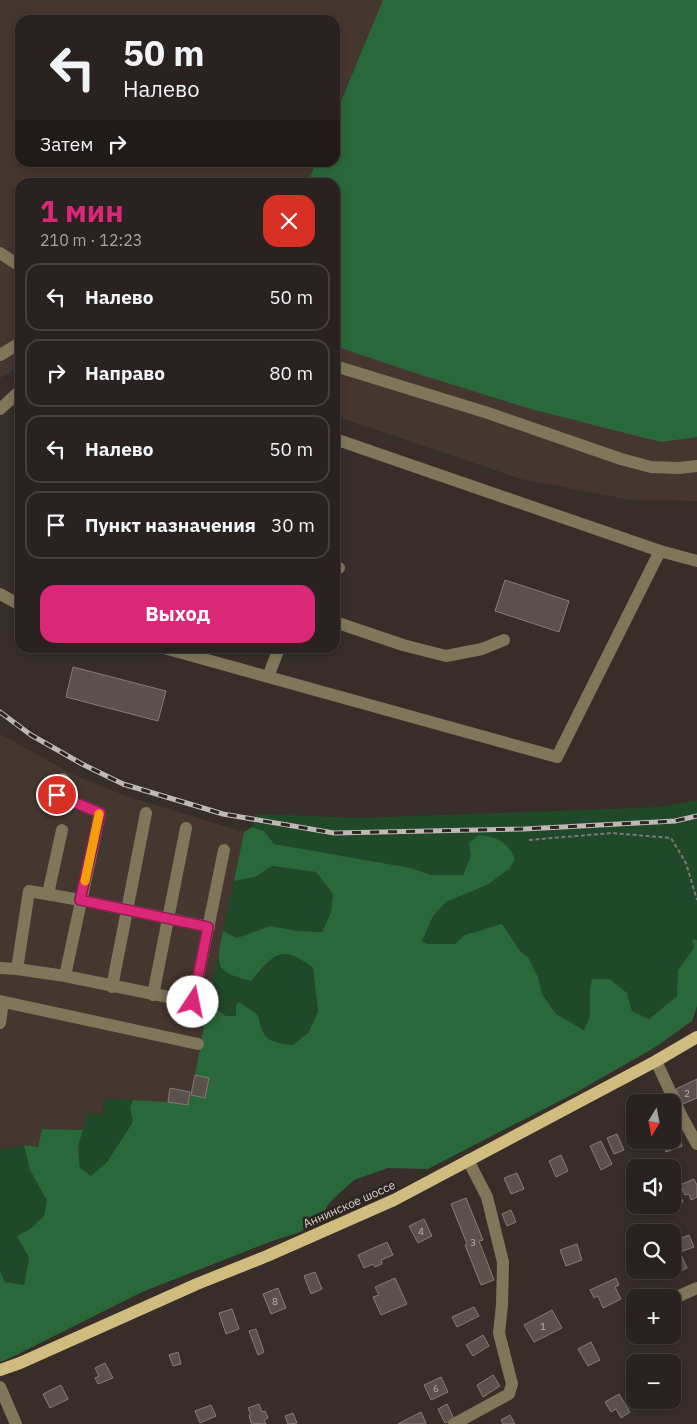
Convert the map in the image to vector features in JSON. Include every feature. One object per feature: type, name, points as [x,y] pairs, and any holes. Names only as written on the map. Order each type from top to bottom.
[{"type":"main road","name":"Аннинское шоссе","points":[[0,1370],[394,1200],[656,1061],[697,1037]]},
{"type":"street","points":[[0,253],[15,263]]},
{"type":"street","points":[[0,356],[15,346]]},
{"type":"street","points":[[340,368],[488,413],[621,459],[651,467],[679,468],[697,466]]},
{"type":"street","points":[[0,409],[15,396]]},
{"type":"street","points":[[340,442],[660,551],[697,561]]},
{"type":"street","points":[[182,653],[557,757],[660,551]]},
{"type":"street","points":[[0,594],[15,602]]},
{"type":"street","points":[[340,624],[402,645],[446,656],[482,649],[504,640]]},
{"type":"street","points":[[268,677],[277,653]]},
{"type":"street","points":[[63,779],[57,795],[100,813],[65,976]]},
{"type":"street","points":[[112,987],[146,813]]},
{"type":"street","points":[[153,995],[186,828]]},
{"type":"street","points":[[48,894],[62,830]]},
{"type":"street","points":[[0,968],[65,976],[193,1002],[224,850]]},
{"type":"street","points":[[17,969],[29,891],[208,927]]},
{"type":"street","points":[[0,1023],[2,1002],[198,1044]]},
{"type":"street","points":[[656,1061],[697,1144]]},
{"type":"street","points":[[454,1424],[508,1394],[512,1384],[499,1333],[504,1262],[487,1197],[468,1160]]},
{"type":"street","points":[[681,1295],[697,1288]]},
{"type":"street","points":[[0,1387],[16,1424]]},
{"type":"path","points":[[529,840],[612,832],[671,838],[686,864],[697,900]]},
{"type":"shaded area","points":[[0,0],[697,0],[697,501],[631,500],[521,479],[340,418],[340,178],[15,178],[15,369],[0,378]]},
{"type":"shaded area","points":[[0,734],[74,775],[126,796],[244,832],[195,1075],[209,1078],[205,1098],[188,1105],[168,1102],[104,1099],[103,1114],[87,1114],[83,1130],[42,1129],[38,1147],[24,1145],[0,1149]]},
{"type":"green space","points":[[383,0],[697,0],[697,437],[661,442],[534,410],[340,348],[340,178],[310,178],[314,167],[340,167],[340,104]]},
{"type":"green space","points":[[697,800],[697,940],[692,940],[694,948],[678,970],[677,996],[649,1019],[632,1011],[627,993],[590,989],[590,1016],[584,1030],[556,1014],[542,994],[538,977],[528,957],[520,951],[502,925],[466,935],[455,944],[427,944],[422,941],[433,916],[446,902],[487,885],[471,856],[464,875],[431,875],[411,868],[274,844],[264,831],[252,827],[256,814],[360,818],[663,807]]},
{"type":"green space","points":[[252,827],[264,831],[274,844],[411,868],[431,875],[463,875],[471,856],[469,843],[479,835],[501,841],[509,848],[515,859],[509,869],[487,885],[446,902],[433,916],[422,941],[427,944],[455,944],[465,935],[502,924],[520,951],[528,957],[538,977],[542,994],[556,1014],[584,1030],[590,1016],[592,979],[610,979],[627,993],[632,1011],[649,1019],[677,996],[678,970],[694,948],[692,939],[697,940],[697,1006],[692,1021],[654,1048],[575,1093],[428,1169],[388,1168],[354,1180],[330,1202],[319,1219],[300,1232],[272,1241],[142,1292],[0,1362],[0,1271],[5,1282],[24,1285],[29,1258],[17,1236],[30,1229],[44,1216],[47,1201],[30,1170],[24,1145],[38,1147],[42,1129],[83,1130],[78,1146],[80,1168],[91,1176],[107,1162],[133,1122],[130,1108],[133,1100],[187,1105],[191,1095],[205,1098],[209,1078],[195,1075],[207,1010],[216,1009],[226,1016],[236,1016],[236,1005],[239,1002],[258,1015],[262,1030],[268,1038],[278,1043],[293,1045],[308,1033],[318,1012],[313,968],[302,960],[285,954],[279,955],[272,958],[251,981],[230,974],[220,965],[219,952],[223,931],[237,938],[270,926],[298,931],[322,932],[331,912],[333,894],[316,872],[272,866],[255,877],[234,881],[244,832]]},
{"type":"green space","points":[[272,866],[316,872],[333,894],[331,912],[322,932],[298,931],[270,926],[237,938],[223,931],[234,881],[255,877]]},
{"type":"green space","points":[[284,953],[299,958],[313,968],[318,1012],[308,1033],[293,1045],[272,1041],[264,1035],[257,1015],[236,1005],[237,1016],[226,1016],[216,1009],[207,1010],[217,959],[219,965],[251,981],[273,958]]},
{"type":"green space","points":[[104,1099],[133,1100],[130,1108],[133,1122],[107,1162],[91,1177],[80,1168],[78,1146],[87,1113],[103,1114]]},
{"type":"green space","points":[[24,1145],[30,1170],[47,1201],[44,1216],[30,1229],[17,1236],[29,1258],[24,1285],[5,1282],[0,1271],[0,1149]]},
{"type":"building","points":[[505,580],[569,601],[559,632],[495,611]]},
{"type":"building","points":[[73,667],[166,691],[158,721],[66,697]]},
{"type":"building","points":[[195,1075],[209,1078],[205,1098],[191,1095]]},
{"type":"building","points":[[697,1079],[697,1098],[683,1104],[681,1094],[678,1094],[676,1089]]},
{"type":"building","points":[[170,1088],[190,1092],[188,1105],[168,1102]]},
{"type":"building","points":[[617,1134],[624,1150],[614,1154],[607,1138]]},
{"type":"building","points":[[601,1141],[612,1164],[601,1170],[590,1146]]},
{"type":"building","points":[[561,1155],[568,1171],[556,1177],[549,1161]]},
{"type":"building","points":[[517,1173],[524,1189],[511,1194],[504,1178]]},
{"type":"building","points":[[694,1179],[697,1185],[697,1197],[691,1200],[689,1194],[685,1195],[681,1185]]},
{"type":"building","points":[[466,1198],[483,1240],[479,1241],[494,1280],[481,1285],[451,1204]]},
{"type":"building","points":[[511,1210],[516,1222],[507,1226],[502,1214]]},
{"type":"building","points":[[424,1219],[432,1236],[418,1243],[409,1226]]},
{"type":"building","points":[[689,1235],[694,1247],[681,1252],[681,1238]]},
{"type":"building","points":[[387,1242],[393,1255],[381,1260],[382,1264],[375,1267],[373,1264],[364,1268],[358,1255]]},
{"type":"building","points":[[577,1244],[582,1260],[566,1266],[560,1250]]},
{"type":"building","points":[[681,1254],[687,1268],[681,1271]]},
{"type":"building","points":[[315,1272],[322,1289],[311,1294],[304,1276]]},
{"type":"building","points":[[395,1278],[407,1304],[381,1315],[373,1297],[379,1295],[375,1287]]},
{"type":"building","points":[[616,1278],[619,1285],[615,1287],[621,1299],[603,1308],[598,1296],[594,1298],[590,1290]]},
{"type":"building","points":[[278,1288],[286,1308],[271,1314],[263,1294]]},
{"type":"building","points":[[474,1307],[479,1316],[457,1327],[452,1317]]},
{"type":"building","points":[[232,1309],[239,1329],[226,1334],[219,1313]]},
{"type":"building","points":[[552,1310],[562,1328],[534,1342],[524,1325]]},
{"type":"building","points":[[256,1329],[264,1352],[258,1355],[249,1331]]},
{"type":"building","points":[[483,1335],[489,1346],[473,1356],[466,1345]]},
{"type":"building","points":[[591,1342],[600,1360],[588,1366],[578,1349]]},
{"type":"building","points":[[178,1352],[181,1364],[173,1366],[169,1355]]},
{"type":"building","points":[[105,1363],[113,1378],[98,1384],[95,1378],[99,1376],[95,1368]]},
{"type":"building","points":[[493,1375],[500,1386],[483,1397],[477,1385]]},
{"type":"building","points":[[441,1377],[448,1392],[431,1400],[424,1385]]},
{"type":"building","points":[[61,1385],[68,1399],[50,1408],[43,1394]]},
{"type":"building","points":[[619,1394],[626,1409],[630,1412],[621,1418],[616,1409],[611,1412],[605,1402]]},
{"type":"building","points":[[259,1404],[262,1412],[265,1411],[268,1418],[264,1420],[266,1424],[251,1423],[249,1415],[251,1415],[248,1408]]},
{"type":"building","points":[[447,1404],[454,1419],[445,1423],[438,1409]]},
{"type":"building","points":[[211,1405],[216,1416],[200,1423],[195,1411]]},
{"type":"building","points":[[421,1412],[426,1423],[398,1424]]},
{"type":"building","points":[[293,1413],[297,1423],[288,1424],[285,1416]]},
{"type":"building","points":[[510,1415],[515,1424],[503,1424],[501,1420]]},
{"type":"railway","points":[[0,712],[31,735],[82,764],[123,784],[223,814],[334,833],[524,829],[675,821],[697,816]]},
{"type":"slow traffic","points":[[85,881],[99,814]]},
{"type":"route","points":[[57,795],[100,813],[80,900],[208,927],[193,1002]]}]
